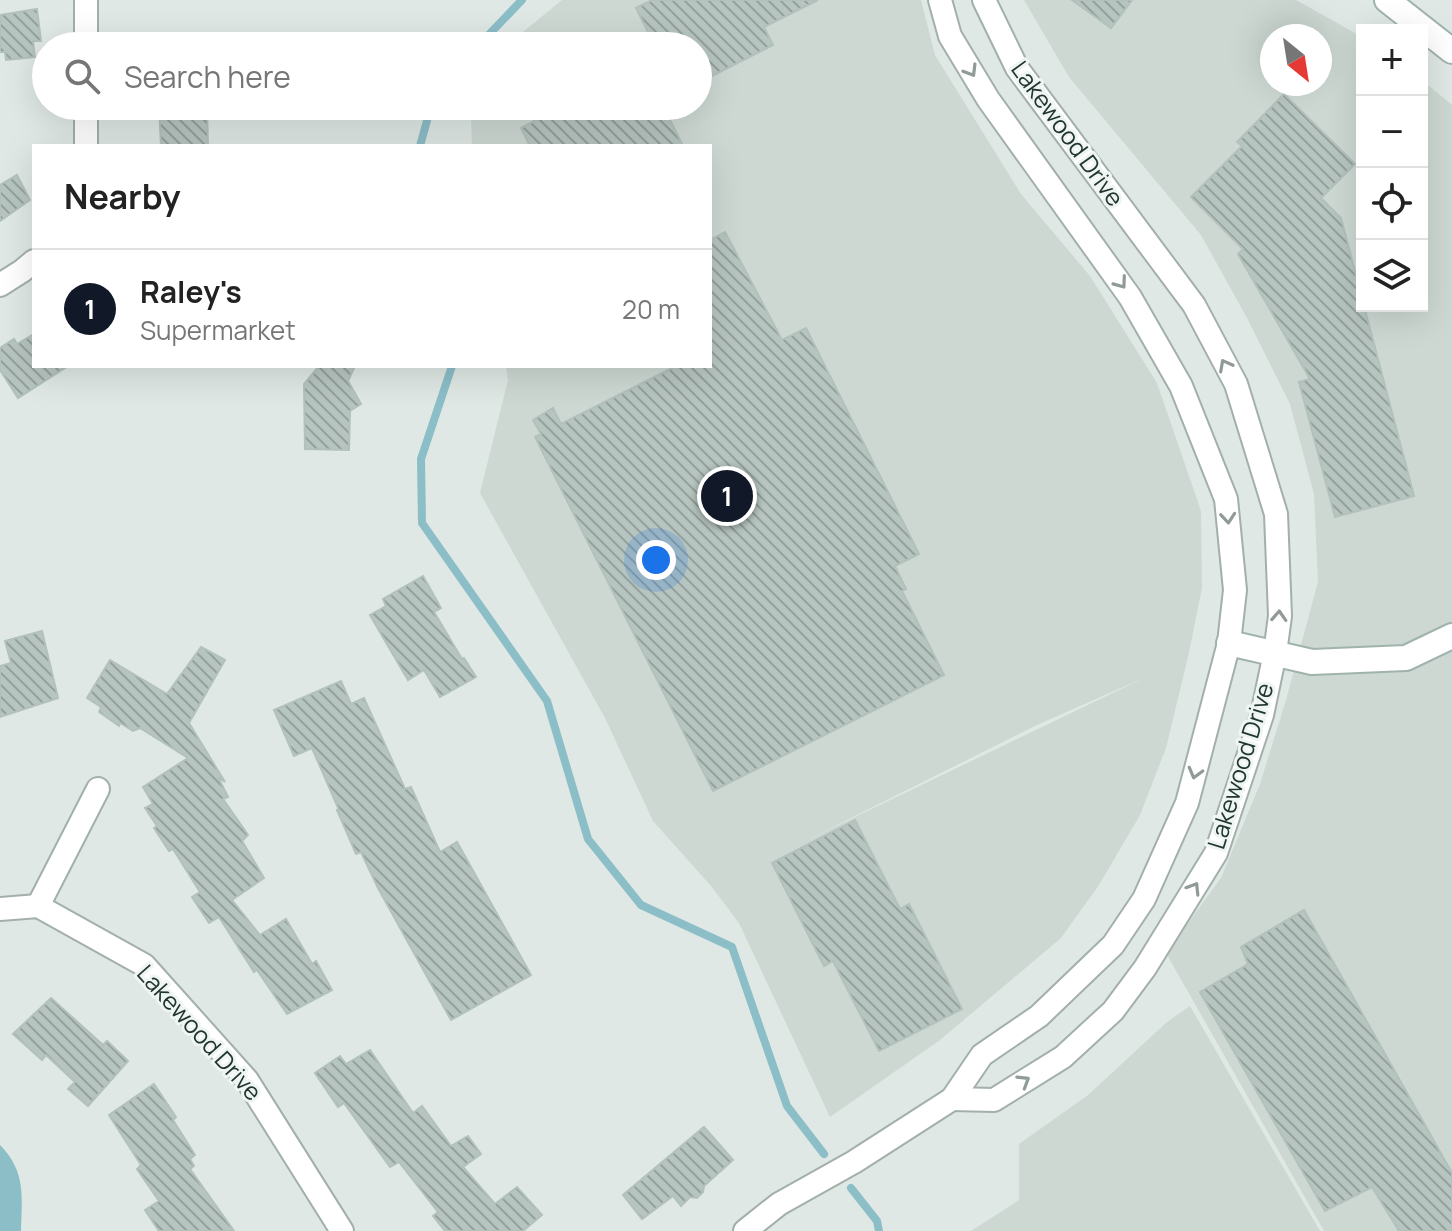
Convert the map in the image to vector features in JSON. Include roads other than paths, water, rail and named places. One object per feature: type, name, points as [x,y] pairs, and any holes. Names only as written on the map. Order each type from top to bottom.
[{"type":"street","points":[[86,0],[86,32]]},
{"type":"street","name":"Lakewood Drive","points":[[745,1231],[779,1204],[854,1162],[952,1099],[982,1055],[1039,1016],[1113,945],[1144,899],[1187,803],[1229,643],[1235,590],[1226,499],[1181,386],[1130,297],[988,99],[950,36],[940,0]]},
{"type":"street","name":"Lakewood Drive","points":[[952,1099],[994,1100],[1063,1057],[1113,1011],[1145,968],[1216,853],[1262,715],[1280,616],[1276,514],[1236,384],[1194,305],[1017,68],[984,0]]},
{"type":"street","points":[[1387,0],[1452,51]]},
{"type":"street","points":[[86,120],[86,144]]},
{"type":"street","points":[[0,285],[32,263]]},
{"type":"street","points":[[1229,643],[1312,662],[1406,658],[1452,636]]},
{"type":"street","points":[[0,909],[38,906],[98,789]]},
{"type":"street","name":"Lakewood Drive","points":[[38,906],[144,965],[247,1080],[342,1231]]},
{"type":"water","points":[[0,1145],[14,1165],[21,1185],[21,1231],[0,1231]]},
{"type":"waterway","points":[[491,32],[522,0]]},
{"type":"waterway","points":[[421,144],[427,120]]},
{"type":"waterway","points":[[451,368],[421,459],[422,523],[547,701],[588,839],[641,905],[732,947],[787,1106],[824,1154]]},
{"type":"waterway","points":[[851,1188],[877,1221],[879,1231]]},
{"type":"place","name":"Raley's","points":[[727,496]]}]
